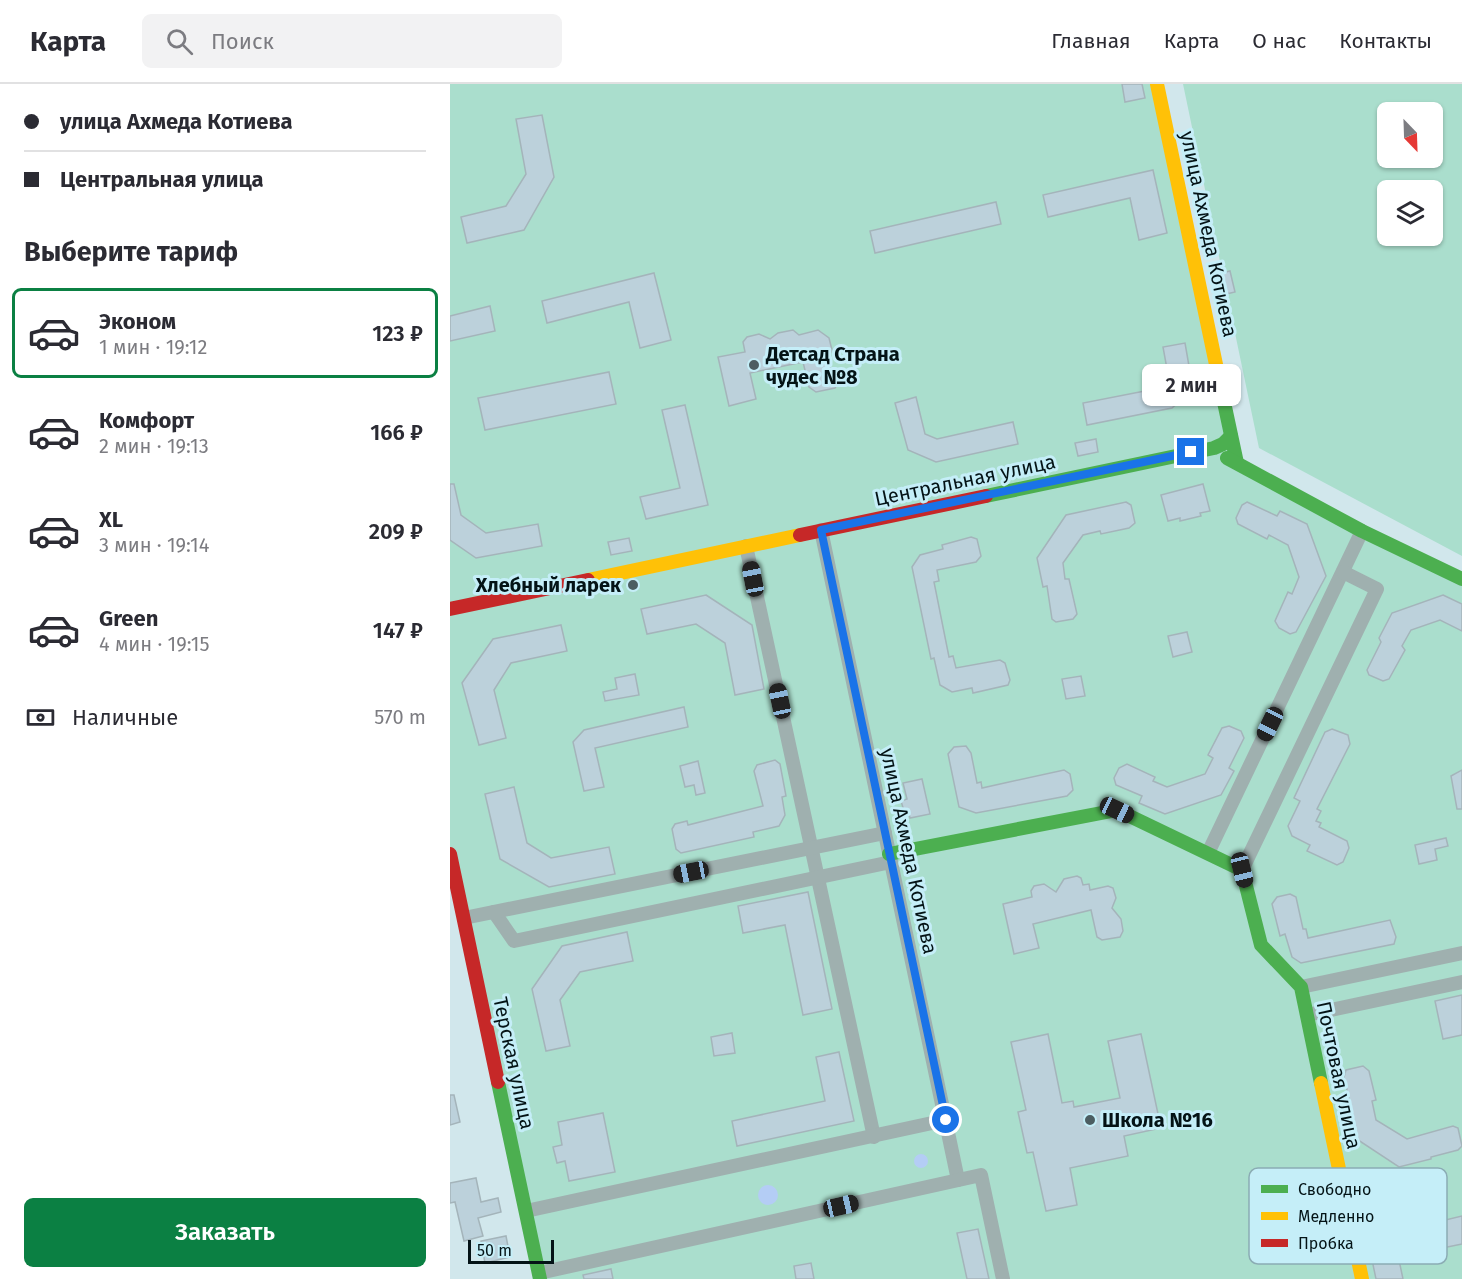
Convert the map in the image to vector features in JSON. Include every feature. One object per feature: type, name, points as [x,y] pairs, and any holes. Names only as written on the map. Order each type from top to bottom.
[{"type":"street","name":"улица Ахмеда Котиева","points":[[1157,84],[1237,463]]},
{"type":"street","name":"Центральная улица","points":[[450,609],[1209,448],[1223,444],[1232,436]]},
{"type":"street","points":[[1209,448],[1362,531],[1462,579]]},
{"type":"street","name":"улица Ахмеда Котиева","points":[[821,530],[958,1180]]},
{"type":"street","points":[[1208,853],[1362,531]]},
{"type":"street","points":[[746,546],[874,1137]]},
{"type":"street","points":[[494,912],[514,941],[818,878],[890,858],[1117,810],[1242,870],[1377,590],[1342,572]]},
{"type":"street","points":[[464,918],[885,833]]},
{"type":"street","name":"Терская улица","points":[[450,854],[540,1276]]},
{"type":"street","name":"Почтовая улица","points":[[1242,870],[1261,945],[1301,987],[1339,1168]]},
{"type":"street","points":[[1301,987],[1462,953]]},
{"type":"street","points":[[1307,1015],[1462,982]]},
{"type":"street","points":[[526,1211],[946,1120]]},
{"type":"street","points":[[540,1276],[981,1175],[1003,1279]]},
{"type":"street","name":"Почтовая улица","points":[[1359,1264],[1362,1279]]},
{"type":"green space","points":[[450,84],[1157,84],[1237,463],[1462,579],[1462,1279],[540,1279],[450,854]]},
{"type":"green space","points":[[1183,84],[1462,84],[1462,556],[1259,448]]},
{"type":"water","points":[[921,1154],[926,1156],[928,1161],[926,1166],[921,1168],[916,1166],[914,1161],[916,1156]]},
{"type":"water","points":[[768,1185],[775,1188],[778,1195],[775,1202],[768,1205],[761,1202],[758,1195],[761,1188]]},
{"type":"building","points":[[1122,84],[1142,84],[1145,98],[1125,102]]},
{"type":"building","points":[[542,115],[554,177],[524,230],[467,243],[461,217],[506,206],[526,174],[516,119]]},
{"type":"building","points":[[1153,170],[1167,233],[1139,240],[1130,198],[1048,217],[1043,195]]},
{"type":"building","points":[[996,202],[1001,224],[875,253],[870,231]]},
{"type":"building","points":[[1230,271],[1235,292],[1222,295],[1218,274]]},
{"type":"building","points":[[654,273],[671,340],[640,348],[629,302],[547,323],[542,301]]},
{"type":"building","points":[[490,306],[495,331],[450,341],[450,316]]},
{"type":"building","name":"Детсад Страна чудес №8","points":[[793,330],[799,335],[818,330],[829,338],[832,350],[825,365],[836,371],[839,381],[835,388],[816,392],[809,387],[803,362],[750,373],[756,399],[729,406],[718,357],[745,352],[743,342],[747,337],[759,334],[770,339],[778,333]]},
{"type":"building","points":[[1185,343],[1193,389],[1172,408],[1087,425],[1083,403],[1160,388],[1169,380],[1163,347]]},
{"type":"building","points":[[609,372],[616,404],[485,430],[478,398]]},
{"type":"building","points":[[916,397],[925,434],[937,439],[1013,422],[1018,444],[936,462],[908,450],[895,403]]},
{"type":"building","points":[[685,405],[708,505],[646,519],[640,497],[680,488],[662,410]]},
{"type":"building","points":[[1096,439],[1098,452],[1078,456],[1075,443]]},
{"type":"building","points":[[450,484],[454,484],[461,515],[486,533],[538,524],[542,546],[476,558],[450,540]]},
{"type":"building","points":[[1203,484],[1210,511],[1200,513],[1201,516],[1180,521],[1180,518],[1168,521],[1161,495]]},
{"type":"building","points":[[1126,502],[1131,505],[1135,523],[1129,528],[1083,535],[1063,563],[1065,579],[1069,579],[1077,614],[1073,619],[1056,622],[1052,619],[1047,586],[1043,587],[1037,558],[1066,515]]},
{"type":"building","points":[[1247,502],[1277,516],[1280,511],[1307,524],[1326,576],[1296,632],[1290,634],[1279,628],[1275,621],[1288,592],[1292,594],[1299,577],[1288,545],[1269,535],[1267,539],[1238,524],[1236,518],[1242,505]]},
{"type":"building","points":[[971,537],[977,539],[981,556],[976,562],[937,570],[939,581],[934,582],[949,657],[953,656],[956,668],[1000,660],[1005,663],[1010,680],[1008,685],[973,693],[972,688],[952,692],[940,685],[934,658],[931,659],[912,567],[920,555],[943,549],[942,545]]},
{"type":"building","points":[[629,538],[632,551],[611,555],[608,542]]},
{"type":"building","points":[[706,595],[752,625],[764,689],[735,695],[725,643],[696,624],[647,634],[641,609]]},
{"type":"building","points":[[1443,595],[1462,604],[1462,631],[1440,620],[1411,630],[1402,646],[1405,650],[1389,679],[1383,681],[1369,675],[1367,670],[1381,642],[1379,638],[1392,613]]},
{"type":"building","points":[[561,625],[567,651],[511,663],[494,690],[506,738],[479,745],[462,683],[493,639]]},
{"type":"building","points":[[1187,632],[1192,652],[1173,657],[1168,636]]},
{"type":"building","points":[[635,674],[639,695],[605,701],[603,692],[617,689],[615,678]]},
{"type":"building","points":[[1081,676],[1085,696],[1066,699],[1062,679]]},
{"type":"building","points":[[684,707],[688,727],[595,748],[604,787],[584,791],[573,742],[584,730]]},
{"type":"building","points":[[1229,726],[1241,731],[1244,738],[1229,768],[1234,771],[1221,795],[1165,814],[1139,803],[1142,796],[1116,785],[1114,778],[1119,768],[1127,764],[1155,777],[1153,781],[1167,787],[1205,774],[1213,758],[1208,755],[1222,728]]},
{"type":"building","points":[[1332,729],[1348,735],[1350,744],[1317,809],[1321,811],[1316,821],[1321,823],[1319,827],[1347,841],[1349,848],[1343,862],[1337,865],[1307,851],[1310,845],[1292,836],[1288,826],[1300,801],[1294,798],[1325,732]]},
{"type":"building","points":[[966,746],[971,753],[977,783],[981,782],[982,788],[1064,770],[1070,774],[1073,790],[1067,796],[976,813],[959,807],[948,754],[954,747]]},
{"type":"building","points":[[775,760],[780,764],[786,796],[782,797],[785,815],[779,826],[753,832],[754,837],[681,853],[676,849],[672,829],[675,824],[687,821],[688,825],[763,806],[754,771],[757,765]]},
{"type":"building","points":[[698,761],[705,793],[696,795],[694,785],[685,787],[680,766]]},
{"type":"building","points":[[1462,770],[1462,809],[1457,809],[1451,776]]},
{"type":"building","points":[[922,779],[930,814],[910,818],[908,810],[904,811],[901,801],[907,799],[903,783]]},
{"type":"building","points":[[514,787],[527,843],[551,858],[609,847],[615,874],[549,887],[500,859],[485,794]]},
{"type":"building","points":[[1446,838],[1448,846],[1435,849],[1437,860],[1419,864],[1415,845]]},
{"type":"building","points":[[1077,876],[1081,878],[1083,885],[1089,884],[1090,890],[1108,886],[1113,888],[1116,898],[1112,908],[1121,919],[1123,931],[1120,937],[1102,940],[1097,937],[1091,910],[1033,924],[1039,948],[1014,954],[1003,904],[1032,897],[1031,891],[1034,886],[1044,884],[1056,892],[1064,879]]},
{"type":"building","points":[[808,892],[832,1009],[803,1015],[785,925],[743,933],[738,906]]},
{"type":"building","points":[[1290,894],[1296,897],[1303,929],[1306,929],[1308,938],[1390,920],[1396,937],[1394,944],[1301,963],[1292,957],[1285,934],[1280,936],[1272,904],[1277,897]]},
{"type":"building","points":[[627,932],[633,961],[580,972],[560,1000],[570,1046],[546,1051],[532,989],[562,946]]},
{"type":"building","points":[[1462,995],[1462,1035],[1443,1039],[1435,1001]]},
{"type":"building","points":[[732,1033],[735,1053],[714,1056],[711,1037]]},
{"type":"building","name":"Школа №16","points":[[1048,1034],[1062,1103],[1073,1101],[1074,1107],[1120,1098],[1108,1041],[1141,1034],[1161,1128],[1124,1136],[1128,1156],[1070,1168],[1077,1205],[1046,1211],[1033,1152],[1027,1153],[1018,1112],[1026,1110],[1011,1042]]},
{"type":"building","points":[[839,1052],[854,1121],[737,1146],[732,1121],[825,1101],[816,1057]]},
{"type":"building","points":[[1363,1066],[1369,1071],[1376,1100],[1372,1101],[1376,1120],[1407,1139],[1453,1126],[1458,1128],[1462,1146],[1458,1150],[1431,1157],[1431,1159],[1399,1167],[1352,1136],[1345,1105],[1350,1103],[1344,1077],[1346,1070]]},
{"type":"building","points":[[450,1095],[454,1095],[460,1122],[450,1125]]},
{"type":"building","points":[[603,1113],[615,1172],[569,1181],[565,1161],[557,1163],[553,1147],[562,1145],[558,1122]]},
{"type":"building","points":[[476,1178],[481,1202],[498,1198],[501,1212],[478,1218],[483,1236],[464,1241],[455,1202],[450,1203],[450,1183]]},
{"type":"building","points":[[1462,1216],[1462,1244],[1447,1247],[1447,1220]]},
{"type":"building","points":[[978,1229],[989,1279],[967,1279],[957,1233]]},
{"type":"building","points":[[506,1236],[510,1257],[485,1263],[481,1241]]},
{"type":"building","points":[[811,1263],[814,1279],[796,1279],[794,1266]]},
{"type":"building","points":[[1373,1264],[1400,1264],[1403,1279],[1376,1279]]},
{"type":"building","points":[[611,1269],[613,1279],[584,1279],[583,1275]]},
{"type":"traffic: fast","points":[[1218,374],[1237,463]]},
{"type":"traffic: fast","points":[[986,496],[1214,448],[1223,444],[1231,436]]},
{"type":"traffic: fast","points":[[1227,458],[1362,531],[1462,579]]},
{"type":"traffic: fast","points":[[889,854],[1117,810],[1242,870],[1261,945],[1301,987],[1321,1083]]},
{"type":"traffic: fast","points":[[498,1082],[540,1279]]},
{"type":"traffic: slow","points":[[1157,84],[1218,374]]},
{"type":"traffic: slow","points":[[588,580],[800,535]]},
{"type":"traffic: slow","points":[[1321,1083],[1339,1168]]},
{"type":"traffic: slow","points":[[1359,1264],[1362,1279]]},
{"type":"traffic: jam","points":[[800,535],[986,496]]},
{"type":"traffic: jam","points":[[450,609],[588,580]]},
{"type":"traffic: jam","points":[[450,854],[498,1082]]},
{"type":"place","name":"Детсад Страна чудес №8","points":[[754,365]]},
{"type":"place","name":"Хлебный ларек","points":[[633,585]]},
{"type":"place","name":"Школа №16","points":[[1090,1120]]},
{"type":"route","points":[[946,1120],[821,530],[1191,452]]}]
